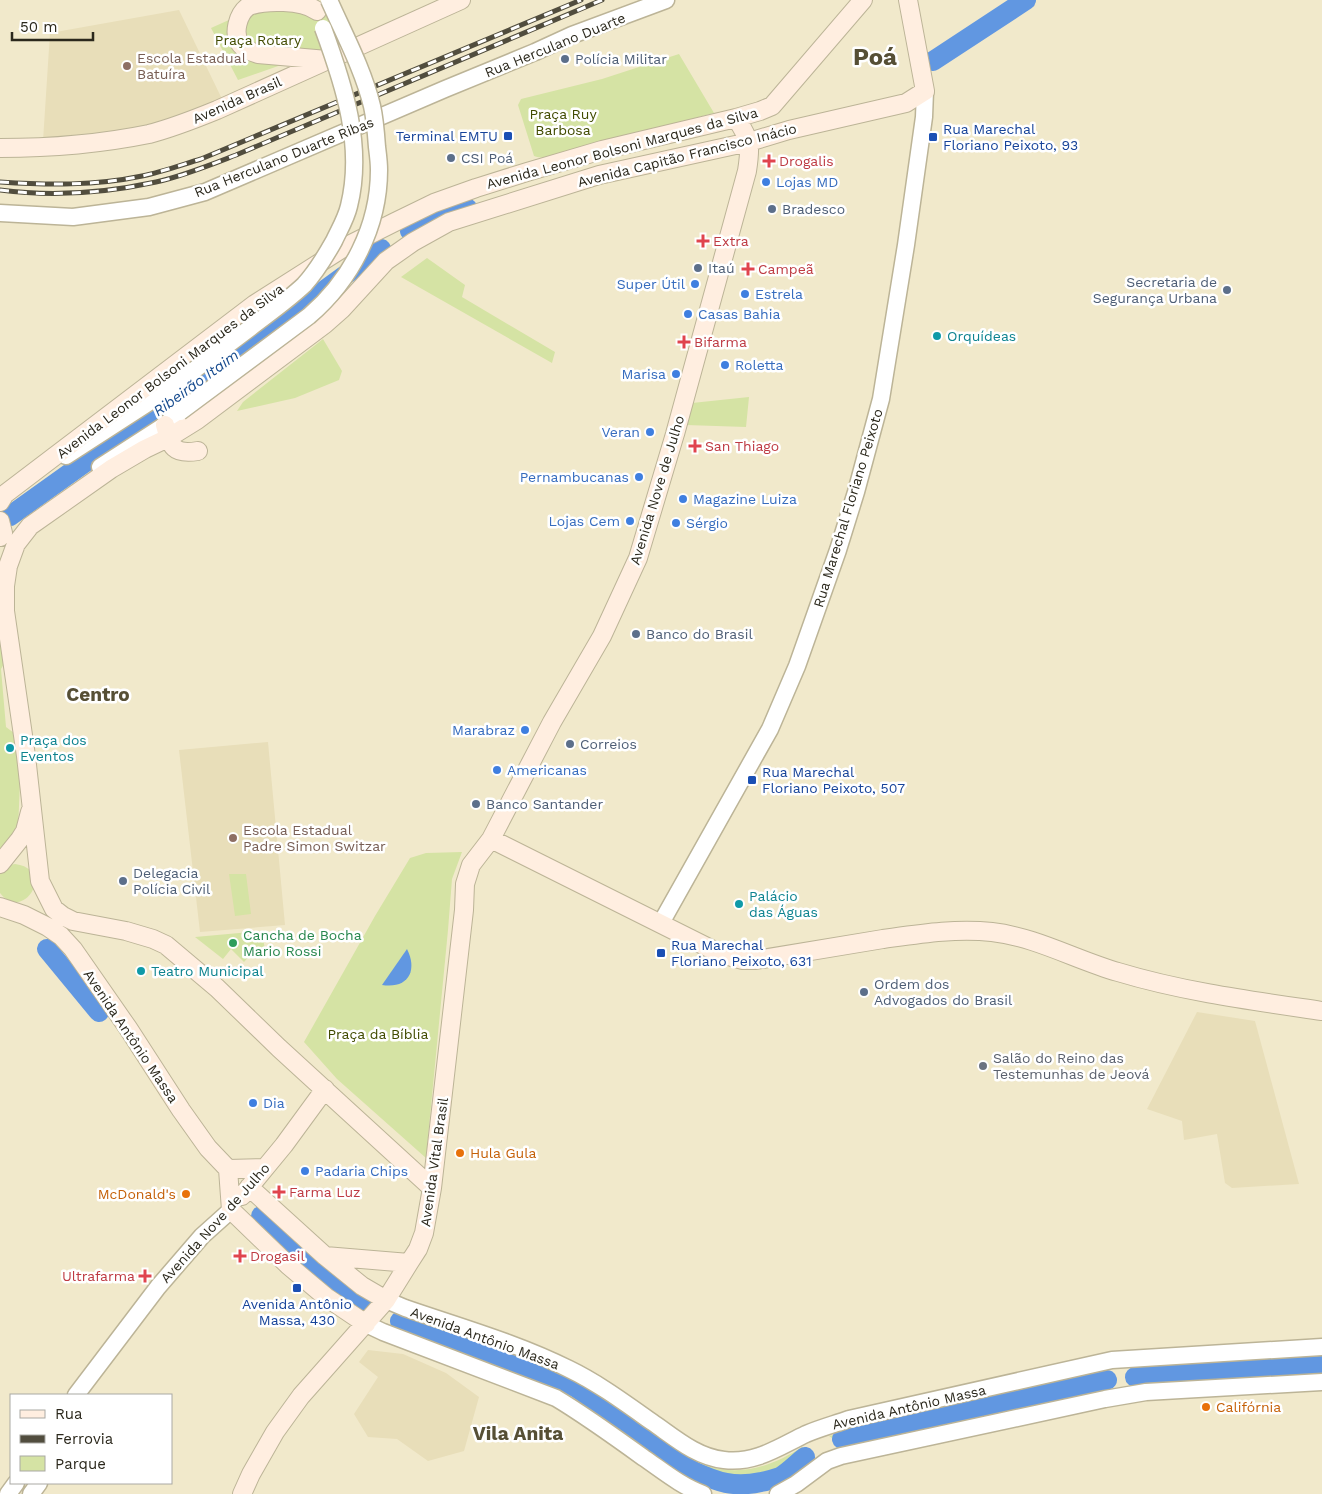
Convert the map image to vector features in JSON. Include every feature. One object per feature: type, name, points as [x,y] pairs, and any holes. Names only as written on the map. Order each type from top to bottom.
[{"type":"main road","points":[[320,4],[310,5],[291,1],[270,0],[253,4],[247,7],[241,16],[237,27],[237,37],[241,46],[248,51],[258,54],[327,60]]},
{"type":"main road","name":"Avenida Brasil","points":[[0,148],[32,148],[92,143],[149,134],[182,124],[461,0]]},
{"type":"main road","name":"Avenida Leonor Bolsoni Marques da Silva","points":[[0,503],[5,494],[255,304],[343,248],[434,203],[476,188],[602,150],[736,118],[772,106],[863,0]]},
{"type":"main road","name":"Rua Marechal Floriano Peixoto","points":[[908,0],[925,91]]},
{"type":"main road","name":"Avenida Capitão Francisco Inácio","points":[[413,242],[449,222],[600,175],[749,142],[790,130],[906,104],[925,91]]},
{"type":"main road","points":[[736,118],[747,135],[749,142]]},
{"type":"main road","name":"Avenida Nove de Julho","points":[[491,838],[552,722],[602,636],[638,558],[675,434],[747,171],[749,142]]},
{"type":"main road","points":[[395,222],[394,234],[398,240],[413,242]]},
{"type":"main road","points":[[375,232],[388,246],[386,261]]},
{"type":"main road","points":[[8,541],[120,459],[145,449],[167,431],[197,420],[324,324],[342,309],[386,261],[413,242]]},
{"type":"main road","points":[[167,431],[171,445],[178,452],[201,453],[194,440],[197,420]]},
{"type":"main road","points":[[0,521],[3,533],[8,541],[8,566],[2,610],[26,756],[40,882],[54,909],[73,921],[126,931],[153,939],[166,946],[217,988],[432,1188]]},
{"type":"main road","points":[[4,859],[20,840],[25,830],[31,807]]},
{"type":"main road","points":[[491,838],[715,951],[743,960],[756,960],[923,933],[958,930],[993,932],[1032,941],[1116,972],[1155,983],[1322,1011]]},
{"type":"main road","name":"Avenida Vital Brasil","points":[[242,1494],[274,1432],[300,1396],[386,1300],[418,1249],[424,1233],[432,1188],[466,884],[472,865],[491,838]]},
{"type":"main road","points":[[28,917],[33,904],[41,900],[49,900]]},
{"type":"main road","name":"Avenida Antônio Massa","points":[[0,907],[28,917],[48,927],[61,936],[73,949],[128,1028],[181,1110],[208,1148],[228,1169]]},
{"type":"main road","name":"Avenida Nove de Julho","points":[[231,1210],[324,1089]]},
{"type":"main road","points":[[265,1168],[228,1169],[231,1210],[288,1265],[326,1297],[366,1324]]},
{"type":"main road","name":"Avenida Antônio Massa","points":[[249,1187],[325,1256],[362,1286],[386,1300]]},
{"type":"main road","points":[[325,1256],[409,1264]]},
{"type":"street","name":"Rua Herculano Duarte","points":[[444,89],[572,35],[666,0]]},
{"type":"street","name":"Avenida Leonor Bolsoni Marques da Silva","points":[[0,503],[57,462],[165,392],[278,307],[316,271],[343,223],[349,207],[353,182],[354,134],[338,67],[324,28],[320,4]]},
{"type":"street","points":[[167,431],[180,412],[325,303],[340,285],[362,247],[373,216],[378,193],[379,170],[372,106],[363,77],[320,4]]},
{"type":"street","name":"Rua Herculano Duarte Ribas","points":[[0,213],[73,217],[149,206],[205,192],[444,89]]},
{"type":"street","name":"Rua Marechal Floriano Peixoto","points":[[660,923],[770,729],[797,666],[856,492],[881,399],[906,246],[924,117],[925,91]]},
{"type":"street","points":[[8,541],[19,532],[34,514],[74,485],[120,459]]},
{"type":"street","name":"Avenida Nove de Julho","points":[[77,1394],[158,1287],[202,1236],[231,1210]]},
{"type":"street","name":"Avenida Antônio Massa","points":[[386,1300],[535,1354],[569,1369],[603,1388],[688,1447],[705,1456],[724,1460],[746,1460],[762,1456],[807,1434],[849,1419],[1112,1360],[1322,1347]]},
{"type":"street","points":[[366,1324],[556,1398],[581,1413],[690,1490],[703,1494]]},
{"type":"street","name":"Avenida Nove de Julho","points":[[91,1394],[106,1357]]},
{"type":"street","points":[[778,1494],[796,1484],[827,1461],[841,1456],[1105,1399],[1146,1392],[1322,1382]]},
{"type":"shaded area","name":"Escola Estadual Batuíra","points":[[179,10],[222,99],[164,123],[133,130],[43,141],[50,33]]},
{"type":"shaded area","name":"Escola Estadual Padre Simon Switzar","points":[[268,742],[285,925],[200,932],[179,750]]},
{"type":"shaded area","points":[[1197,1012],[1255,1021],[1299,1184],[1232,1188],[1225,1183],[1217,1134],[1184,1140],[1182,1121],[1147,1109]]},
{"type":"shaded area","points":[[368,1350],[403,1354],[446,1373],[479,1397],[464,1451],[428,1461],[397,1439],[368,1437],[354,1414],[378,1377],[359,1362]]},
{"type":"green space","name":"Praça Rotary","points":[[311,0],[330,17],[338,45],[238,80],[211,28],[249,11]]},
{"type":"green space","name":"Praça Ruy Barbosa","points":[[679,54],[714,113],[564,155],[553,157],[534,156],[518,105],[521,99],[602,79]]},
{"type":"green space","points":[[427,258],[465,285],[462,297],[555,352],[552,363],[401,277]]},
{"type":"green space","points":[[323,339],[342,371],[339,380],[295,398],[237,411],[243,402]]},
{"type":"green space","points":[[749,397],[746,427],[686,425],[692,403]]},
{"type":"green space","name":"Praça dos Eventos","points":[[0,627],[9,655],[1,669],[6,727],[18,736],[21,759],[18,830],[14,838],[0,848]]},
{"type":"green space","name":"Praça da Bíblia","points":[[462,852],[452,879],[426,1158],[337,1079],[304,1042],[410,858],[426,853]]},
{"type":"green space","points":[[15,864],[27,868],[33,875],[35,883],[32,892],[18,902],[9,901],[0,893],[0,873],[10,865]]},
{"type":"green space","points":[[229,874],[246,874],[251,914],[235,916]]},
{"type":"green space","name":"Cancha de Bocha Mario Rossi","points":[[262,931],[266,957],[260,957],[254,951],[244,962],[231,949],[223,959],[195,937]]},
{"type":"green space","points":[[263,1211],[317,1262],[373,1302],[368,1309],[311,1268],[258,1218]]},
{"type":"green space","points":[[400,1313],[558,1371],[583,1385],[684,1454],[707,1466],[727,1470],[750,1469],[771,1463],[802,1447],[816,1460],[790,1478],[768,1488],[742,1492],[715,1488],[686,1475],[575,1395],[554,1385],[389,1326]]},
{"type":"green space","points":[[1322,1355],[1322,1377],[1134,1386],[1130,1382],[1129,1377],[1132,1367]]},
{"type":"green space","points":[[1105,1372],[1111,1375],[1112,1383],[1110,1390],[848,1447],[829,1436]]},
{"type":"water","points":[[407,949],[411,964],[411,971],[408,977],[398,984],[391,986],[382,985]]},
{"type":"waterway","name":"Ribeirão Itaim","points":[[933,61],[1026,0]]},
{"type":"waterway","name":"Ribeirão Itaim","points":[[410,231],[446,214],[467,208]]},
{"type":"waterway","name":"Ribeirão Itaim","points":[[10,516],[381,249]]},
{"type":"waterway","points":[[47,949],[99,1012]]},
{"type":"waterway","points":[[261,1216],[331,1280],[368,1303]]},
{"type":"waterway","points":[[400,1321],[552,1376],[577,1388],[693,1471],[718,1481],[734,1484],[751,1484],[771,1480],[783,1475],[805,1457]]},
{"type":"waterway","points":[[1135,1377],[1244,1369],[1322,1366]]},
{"type":"waterway","points":[[842,1439],[1107,1380]]},
{"type":"railway","points":[[0,182],[53,184],[107,182],[149,174],[201,159],[581,0]]},
{"type":"railway","points":[[0,190],[78,193],[137,186],[176,177],[236,155],[602,0]]},
{"type":"place","name":"Polícia Militar","points":[[565,59]]},
{"type":"place","name":"Escola Estadual Batuíra","points":[[127,66]]},
{"type":"place","name":"Terminal EMTU","points":[[508,136]]},
{"type":"place","name":"Rua Marechal Floriano Peixoto, 93","points":[[933,137]]},
{"type":"place","name":"CSI Poá","points":[[451,158]]},
{"type":"place","name":"Drogalis","points":[[769,161]]},
{"type":"place","name":"Lojas MD","points":[[766,182]]},
{"type":"place","name":"Bradesco","points":[[772,209]]},
{"type":"place","name":"Extra","points":[[703,241]]},
{"type":"place","name":"Itaú","points":[[698,268]]},
{"type":"place","name":"Campeã","points":[[748,269]]},
{"type":"place","name":"Super Útil","points":[[695,284]]},
{"type":"place","name":"Secretaria de Segurança Urbana","points":[[1227,290]]},
{"type":"place","name":"Estrela","points":[[745,294]]},
{"type":"place","name":"Casas Bahia","points":[[688,314]]},
{"type":"place","name":"Orquídeas","points":[[937,336]]},
{"type":"place","name":"Bifarma","points":[[684,342]]},
{"type":"place","name":"Roletta","points":[[725,365]]},
{"type":"place","name":"Marisa","points":[[676,374]]},
{"type":"place","name":"Veran","points":[[650,432]]},
{"type":"place","name":"San Thiago","points":[[695,446]]},
{"type":"place","name":"Pernambucanas","points":[[639,477]]},
{"type":"place","name":"Magazine Luiza","points":[[683,499]]},
{"type":"place","name":"Lojas Cem","points":[[630,521]]},
{"type":"place","name":"Sérgio","points":[[676,523]]},
{"type":"place","name":"Banco do Brasil","points":[[636,634]]},
{"type":"place","name":"Marabraz","points":[[525,730]]},
{"type":"place","name":"Correios","points":[[570,744]]},
{"type":"place","name":"Praça dos Eventos","points":[[10,748]]},
{"type":"place","name":"Americanas","points":[[497,770]]},
{"type":"place","name":"Rua Marechal Floriano Peixoto, 507","points":[[752,780]]},
{"type":"place","name":"Banco Santander","points":[[476,804]]},
{"type":"place","name":"Escola Estadual Padre Simon Switzar","points":[[233,838]]},
{"type":"place","name":"Delegacia Polícia Civil","points":[[123,881]]},
{"type":"place","name":"Palácio das Águas","points":[[739,904]]},
{"type":"place","name":"Cancha de Bocha Mario Rossi","points":[[233,943]]},
{"type":"place","name":"Rua Marechal Floriano Peixoto, 631","points":[[661,953]]},
{"type":"place","name":"Teatro Municipal","points":[[141,971]]},
{"type":"place","name":"Ordem dos Advogados do Brasil","points":[[864,992]]},
{"type":"place","name":"Salão do Reino das Testemunhas de Jeová","points":[[983,1066]]},
{"type":"place","name":"Dia","points":[[253,1103]]},
{"type":"place","name":"Hula Gula","points":[[460,1153]]},
{"type":"place","name":"Padaria Chips","points":[[305,1171]]},
{"type":"place","name":"Farma Luz","points":[[279,1192]]},
{"type":"place","name":"McDonald's","points":[[186,1194]]},
{"type":"place","name":"Drogasil","points":[[240,1256]]},
{"type":"place","name":"Ultrafarma","points":[[145,1276]]},
{"type":"place","name":"Avenida Antônio Massa, 430","points":[[297,1288]]},
{"type":"place","name":"Califórnia","points":[[1206,1407]]},
{"type":"district","name":"Poá","points":[[875,57]]},
{"type":"district","name":"Centro","points":[[98,694]]},
{"type":"district","name":"Vila Anita","points":[[518,1433]]}]
